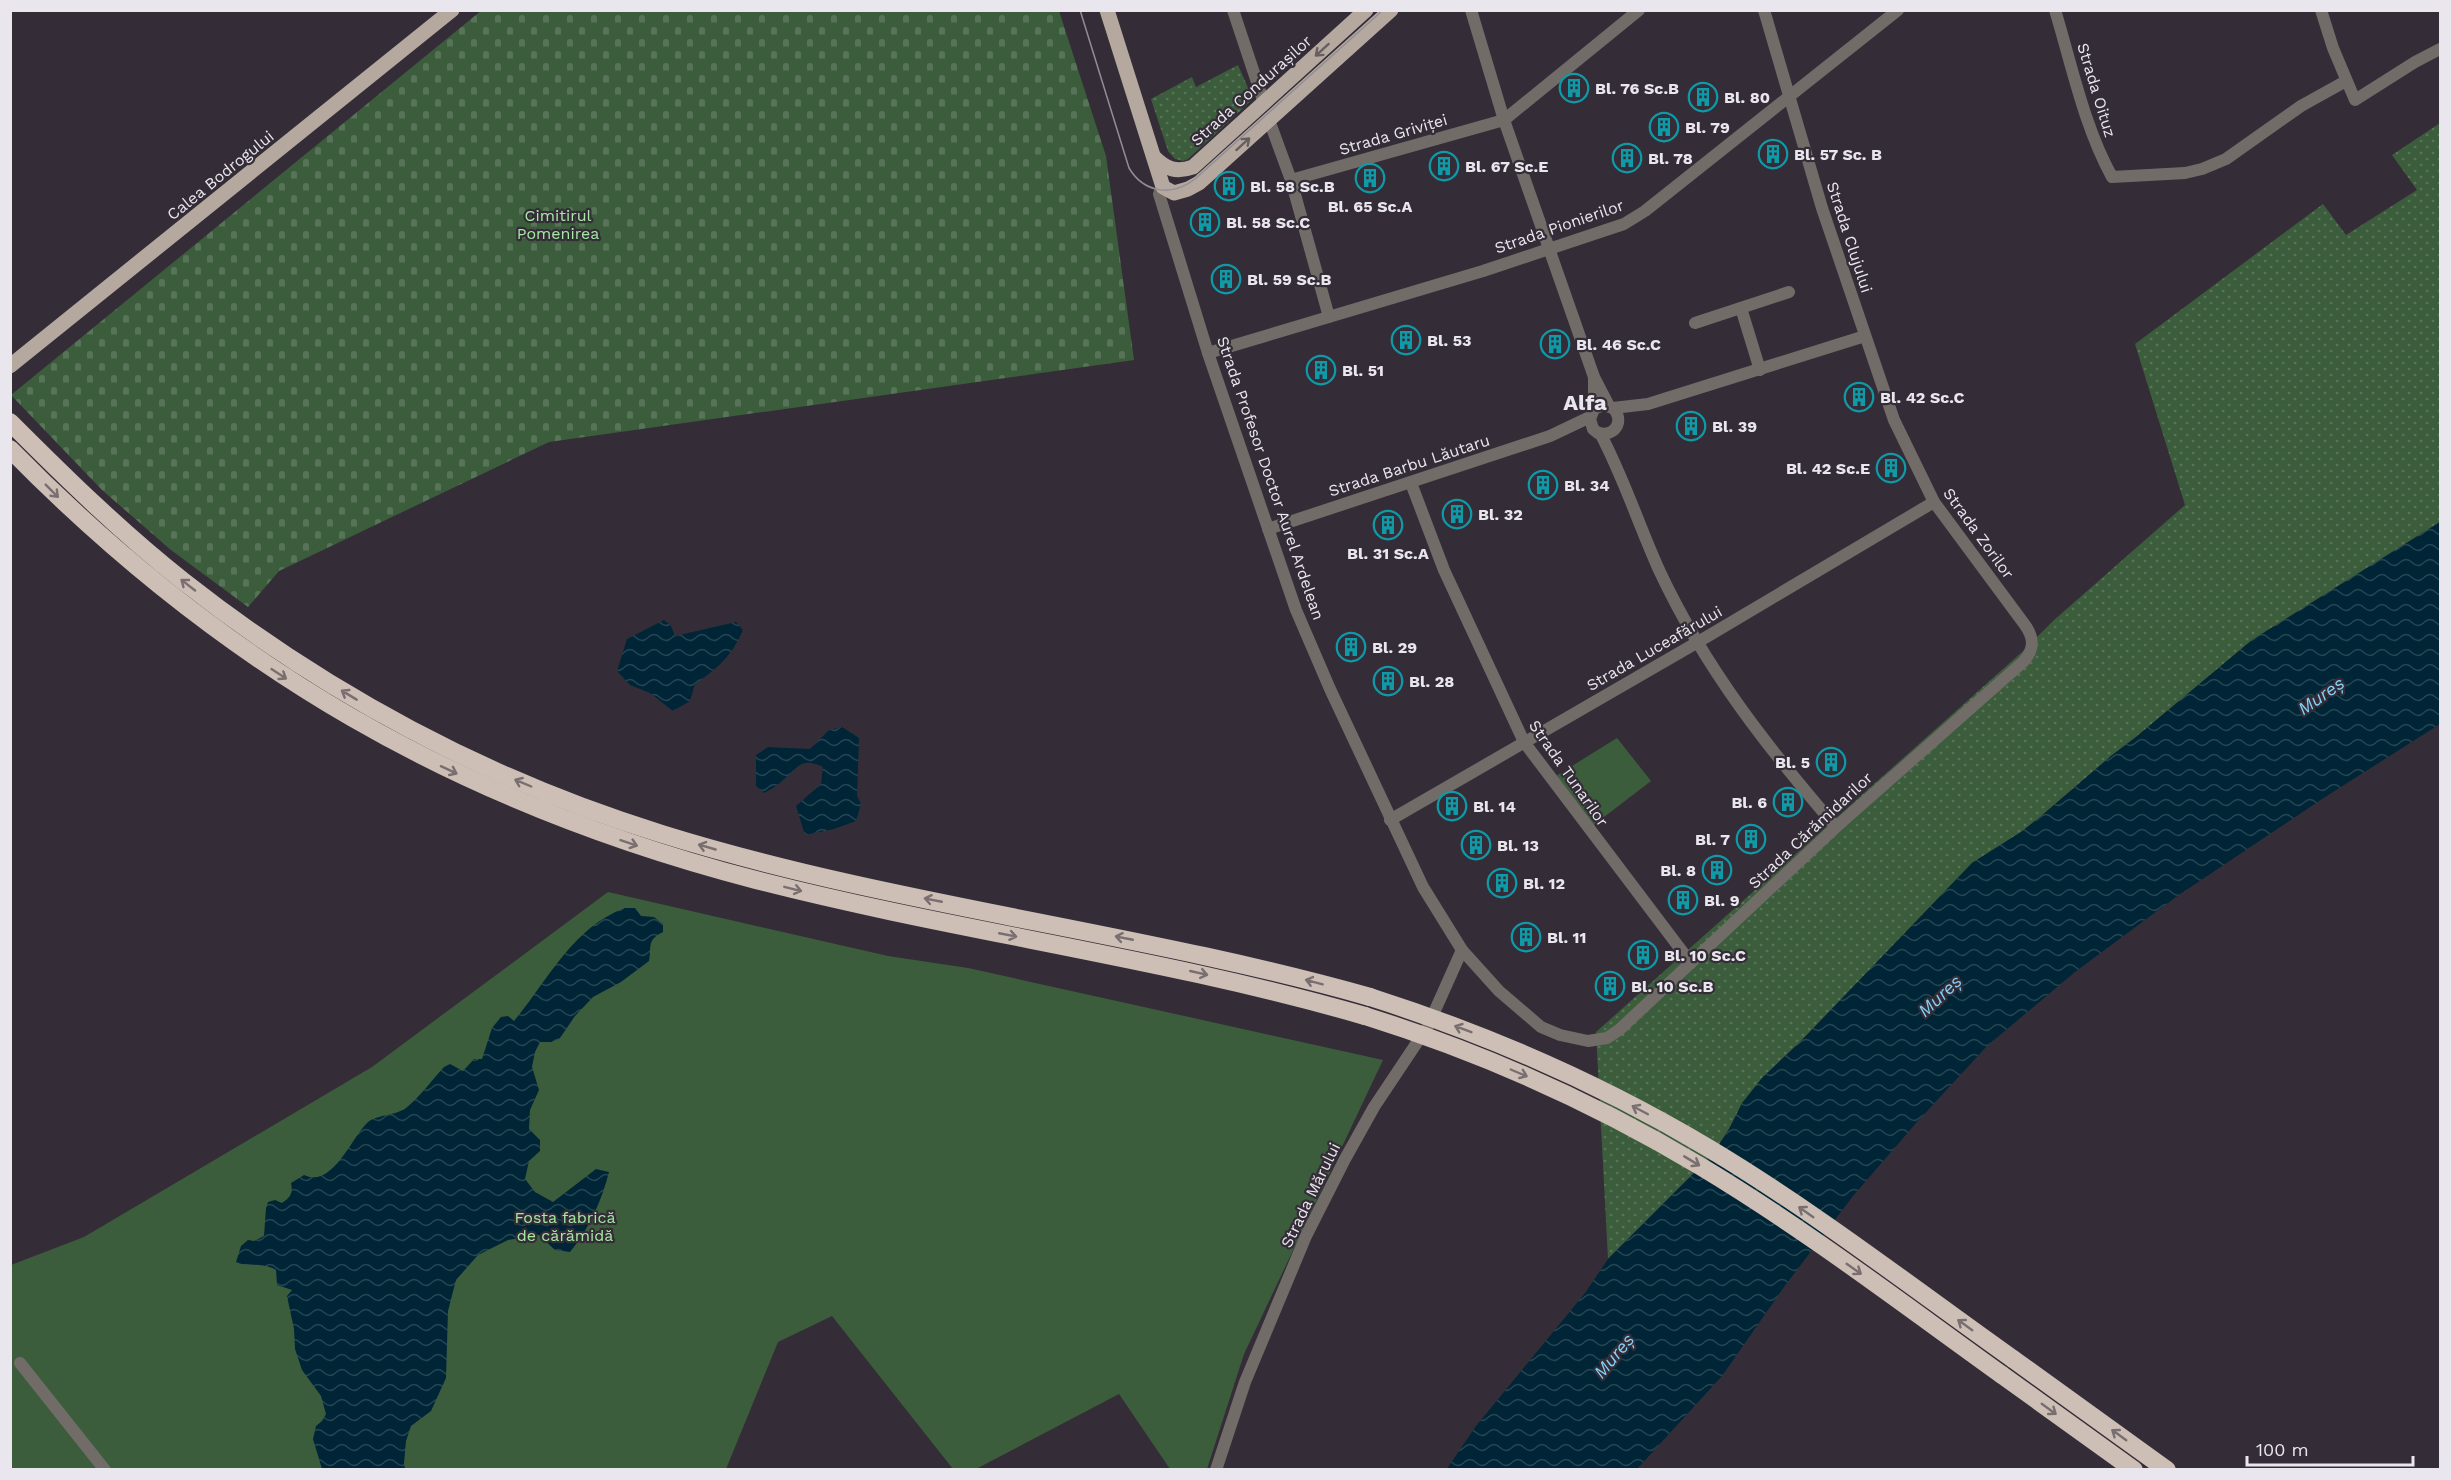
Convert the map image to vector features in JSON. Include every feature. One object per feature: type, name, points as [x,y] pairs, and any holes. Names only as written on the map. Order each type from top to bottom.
[{"type":"highway","points":[[10,422],[80,491],[181,580],[272,646],[355,698],[447,748],[552,795],[654,832],[831,879],[1263,968],[1370,998],[1444,1022],[1529,1056],[1596,1087],[1675,1129],[1800,1208],[2167,1470]]},
{"type":"highway","points":[[10,449],[73,512],[168,593],[261,661],[343,714],[436,764],[536,809],[654,852],[827,897],[1254,986],[1365,1016],[1444,1043],[1519,1073],[1586,1104],[1663,1144],[1780,1218],[2134,1470]]},
{"type":"main road","name":"Calea Bodrogului","points":[[10,366],[452,10]]},
{"type":"main road","name":"Strada Profesor Doctor Aurel Ardelean","points":[[1107,10],[1163,187]]},
{"type":"main road","name":"Strada Condurașilor","points":[[1154,157],[1171,170],[1193,167],[1366,10]]},
{"type":"main road","name":"Strada Condurașilor","points":[[1183,191],[1199,183],[1391,10]]},
{"type":"main road","points":[[1163,187],[1169,192],[1183,191]]},
{"type":"street","points":[[1233,10],[1264,102]]},
{"type":"street","points":[[1471,10],[1504,120],[1594,377],[1619,417],[1617,465]]},
{"type":"street","points":[[1504,120],[1640,10]]},
{"type":"street","name":"Strada Clujului","points":[[1764,10],[1822,208],[1865,336]]},
{"type":"street","name":"Strada Pionierilor","points":[[1208,353],[1550,248],[1633,219],[1791,97],[1898,10]]},
{"type":"street","name":"Strada Oituz","points":[[2055,10],[2089,126],[2100,156],[2112,177],[2185,173],[2202,169],[2226,159],[2259,138],[2301,106],[2346,81]]},
{"type":"street","points":[[2321,10],[2355,100],[2440,49]]},
{"type":"street","points":[[1269,120],[1291,180],[1329,317]]},
{"type":"street","name":"Strada Griviței","points":[[1291,180],[1504,120]]},
{"type":"street","name":"Strada Profesor Doctor Aurel Ardelean","points":[[1163,187],[1167,201],[1164,207],[1208,353],[1296,610],[1390,820],[1423,887],[1462,950],[1499,991],[1541,1027],[1560,1035],[1588,1041],[1607,1038]]},
{"type":"street","name":"Strada Condurașilor","points":[[1164,207],[1183,191]]},
{"type":"street","points":[[1695,323],[1789,292]]},
{"type":"street","points":[[1741,308],[1760,370]]},
{"type":"street","points":[[1592,413],[1603,405],[1611,407],[1648,404],[1865,336]]},
{"type":"street","name":"Strada Zorilor","points":[[1865,336],[1894,420],[1934,502],[2028,630],[2033,645]]},
{"type":"street","points":[[1594,377],[1591,425],[1598,432],[1617,465],[1623,485],[1660,572],[1698,642],[1754,729],[1836,827]]},
{"type":"street","points":[[1598,432],[1608,434],[1648,404]]},
{"type":"street","name":"Strada Barbu Lăutaru","points":[[1268,529],[1561,432],[1592,413]]},
{"type":"street","name":"Strada Barbu Lăutaru","points":[[1561,432],[1598,432]]},
{"type":"street","name":"Strada Tunarilor","points":[[1411,483],[1444,570],[1524,742],[1654,918],[1691,963]]},
{"type":"street","name":"Strada Luceafărului","points":[[1390,820],[1934,502]]},
{"type":"street","name":"Strada Cărămidarilor","points":[[1607,1038],[1619,1030],[1836,827],[2028,657],[2033,645]]},
{"type":"street","name":"Strada Mărului","points":[[1216,1470],[1245,1382],[1306,1236],[1374,1107],[1428,1026],[1462,950]]},
{"type":"street","points":[[20,1363],[105,1470]]},
{"type":"green space","name":"Cimitirul Pomenirea","points":[[482,10],[1059,11],[1106,156],[1134,360],[549,442],[279,571],[248,607],[171,550],[102,490],[11,395]]},
{"type":"green space","points":[[1238,65],[1253,99],[1188,159],[1183,161],[1175,159],[1168,151],[1151,99],[1192,77],[1196,87]]},
{"type":"green space","points":[[2440,123],[2440,522],[2252,640],[2040,817],[1972,863],[1801,1041],[1762,1078],[1712,1155],[1608,1259],[1596,1032],[2185,505],[2135,344],[2323,204],[2346,235],[2417,190],[2392,155]]},
{"type":"green space","points":[[1617,738],[1651,781],[1591,827],[1556,776]]},
{"type":"green space","name":"Fosta fabrică de cărămidă","points":[[608,892],[888,956],[968,968],[1383,1060],[1244,1354],[1207,1469],[1170,1469],[1119,1394],[976,1469],[953,1469],[832,1316],[778,1342],[726,1469],[11,1470],[11,1265],[84,1237],[372,1067]]},
{"type":"water","name":"Mureș","points":[[2440,522],[2440,724],[2322,799],[2176,897],[2075,972],[1987,1046],[1853,1196],[1784,1287],[1722,1376],[1637,1469],[1446,1470],[1476,1426],[1585,1293],[1608,1259],[1712,1155],[1728,1131],[1742,1103],[1762,1078],[1801,1041],[1972,863],[2040,817],[2252,640]]},
{"type":"water","points":[[664,620],[671,626],[675,636],[736,622],[743,630],[724,661],[695,684],[690,701],[673,711],[650,693],[630,685],[617,671],[627,639]]},
{"type":"water","points":[[842,727],[859,738],[857,796],[861,804],[856,821],[834,829],[805,835],[796,806],[821,784],[823,767],[804,763],[764,793],[756,786],[756,755],[768,747],[810,749],[829,730]]},
{"type":"water","points":[[625,908],[635,908],[641,916],[654,917],[663,924],[663,932],[652,941],[649,961],[621,982],[593,997],[575,1016],[560,1038],[552,1042],[540,1042],[532,1067],[539,1090],[530,1110],[529,1129],[540,1140],[540,1151],[529,1161],[525,1179],[535,1192],[553,1202],[596,1169],[609,1172],[599,1204],[589,1224],[570,1252],[555,1250],[539,1235],[508,1240],[478,1255],[456,1280],[448,1311],[446,1378],[431,1411],[411,1426],[406,1441],[405,1469],[322,1469],[313,1439],[316,1426],[326,1414],[321,1396],[302,1370],[295,1349],[294,1329],[287,1296],[292,1290],[277,1285],[276,1270],[270,1267],[236,1262],[241,1246],[248,1240],[254,1241],[264,1236],[268,1202],[275,1200],[282,1203],[291,1194],[291,1183],[304,1175],[314,1177],[324,1175],[340,1160],[367,1123],[406,1108],[444,1067],[450,1064],[463,1071],[474,1059],[482,1059],[492,1028],[501,1017],[508,1016],[514,1021],[576,941],[590,928]]},
{"type":"tram line","points":[[1080,10],[1129,168],[1142,183],[1159,190],[1177,188],[1195,179],[1383,10]]},
{"type":"place","name":"Bl. 76 Sc.B","points":[[1574,88]]},
{"type":"place","name":"Bl. 80","points":[[1703,97]]},
{"type":"place","name":"Bl. 79","points":[[1664,127]]},
{"type":"place","name":"Bl. 57 Sc. B","points":[[1773,154]]},
{"type":"place","name":"Bl. 78","points":[[1627,158]]},
{"type":"place","name":"Bl. 67 Sc.E","points":[[1444,166]]},
{"type":"place","name":"Bl. 65 Sc.A","points":[[1370,178]]},
{"type":"place","name":"Bl. 58 Sc.B","points":[[1229,186]]},
{"type":"place","name":"Bl. 58 Sc.C","points":[[1205,222]]},
{"type":"place","name":"Bl. 59 Sc.B","points":[[1226,279]]},
{"type":"place","name":"Bl. 53","points":[[1406,340]]},
{"type":"place","name":"Bl. 46 Sc.C","points":[[1555,344]]},
{"type":"place","name":"Bl. 51","points":[[1321,370]]},
{"type":"place","name":"Bl. 42 Sc.C","points":[[1859,397]]},
{"type":"place","name":"Bl. 39","points":[[1691,426]]},
{"type":"place","name":"Bl. 42 Sc.E","points":[[1891,468]]},
{"type":"place","name":"Bl. 34","points":[[1543,485]]},
{"type":"place","name":"Bl. 32","points":[[1457,514]]},
{"type":"place","name":"Bl. 31 Sc.A","points":[[1388,525]]},
{"type":"place","name":"Bl. 29","points":[[1351,647]]},
{"type":"place","name":"Bl. 28","points":[[1388,681]]},
{"type":"place","name":"Bl. 5","points":[[1831,762]]},
{"type":"place","name":"Bl. 6","points":[[1788,802]]},
{"type":"place","name":"Bl. 14","points":[[1452,806]]},
{"type":"place","name":"Bl. 7","points":[[1751,839]]},
{"type":"place","name":"Bl. 13","points":[[1476,845]]},
{"type":"place","name":"Bl. 8","points":[[1717,870]]},
{"type":"place","name":"Bl. 12","points":[[1502,883]]},
{"type":"place","name":"Bl. 9","points":[[1683,900]]},
{"type":"place","name":"Bl. 11","points":[[1526,937]]},
{"type":"place","name":"Bl. 10 Sc.C","points":[[1643,955]]},
{"type":"place","name":"Bl. 10 Sc.B","points":[[1610,986]]},
{"type":"district","name":"Alfa","points":[[1585,402]]}]
